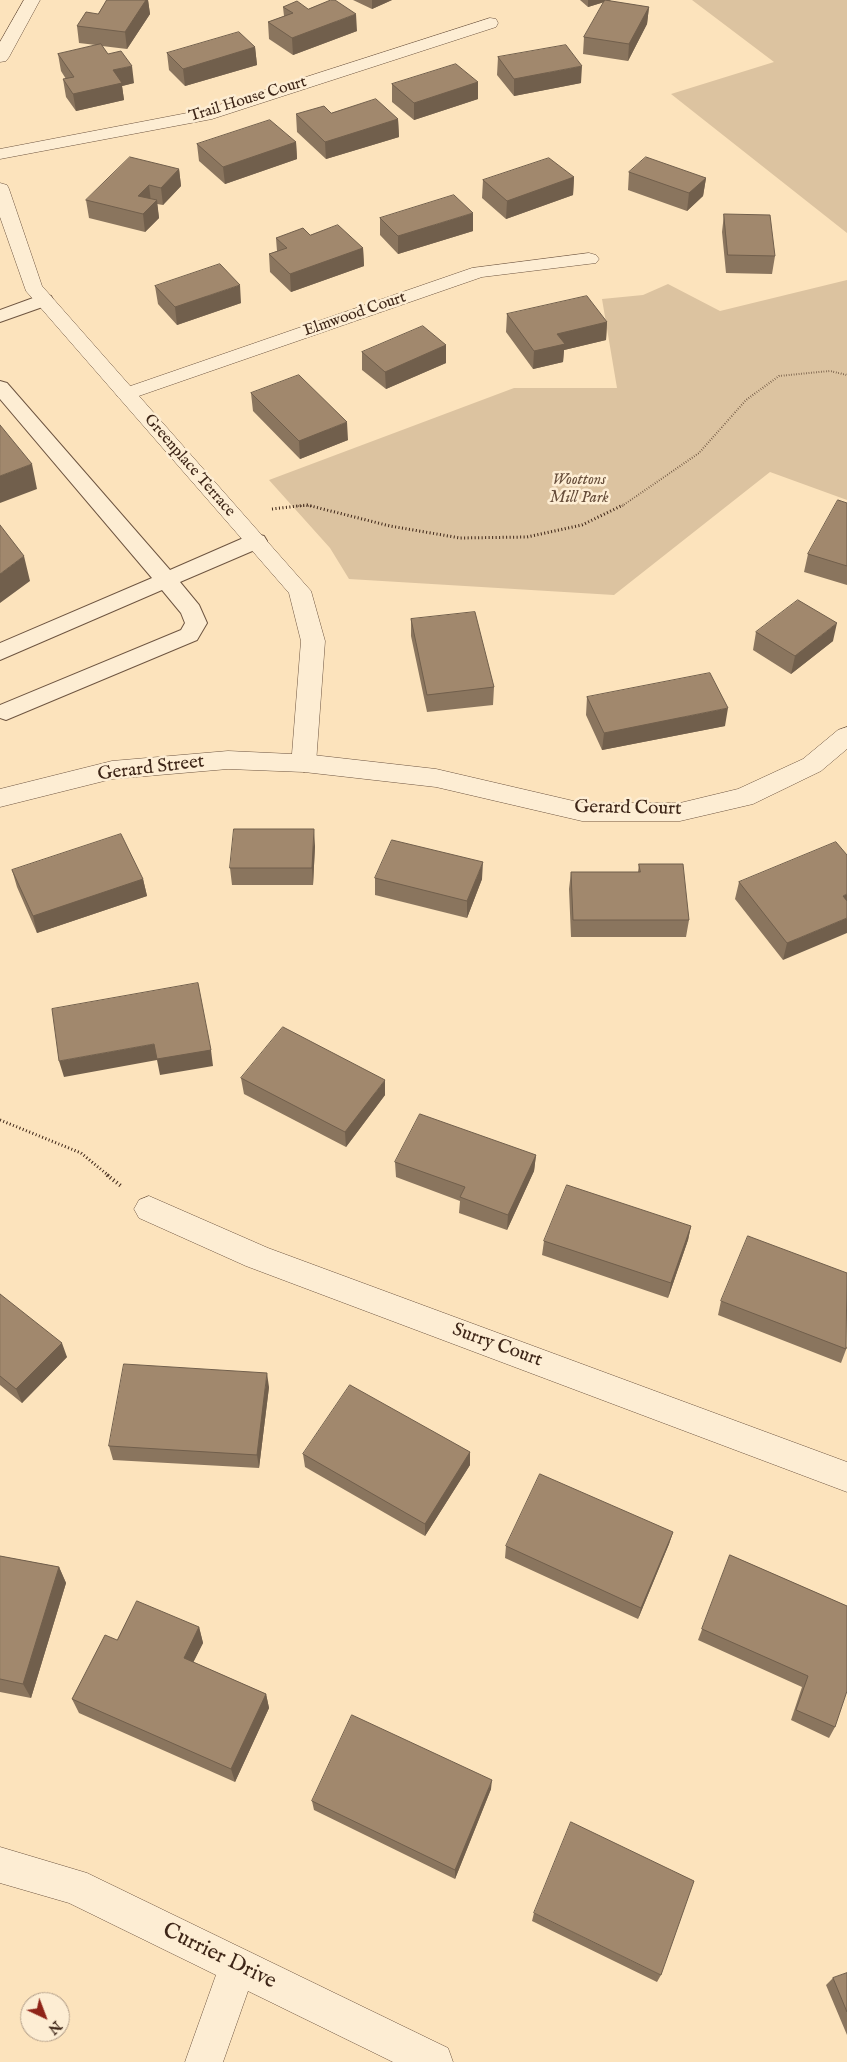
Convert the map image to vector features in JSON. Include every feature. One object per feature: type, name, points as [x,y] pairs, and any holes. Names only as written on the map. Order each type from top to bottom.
[{"type":"street","points":[[0,57],[32,0]]},
{"type":"street","name":"Trail House Court","points":[[0,154],[206,115],[490,23]]},
{"type":"street","name":"Greenplace Terrace","points":[[0,189],[33,287],[300,591],[313,641],[304,763]]},
{"type":"street","name":"Elmwood Court","points":[[126,394],[479,272],[590,259]]},
{"type":"street","name":"Gerard Court","points":[[304,763],[436,778],[582,812],[680,812],[752,793],[812,766],[847,736]]},
{"type":"street","name":"Gerard Street","points":[[0,798],[112,770],[228,760],[304,763]]},
{"type":"street","name":"Surry Court","points":[[149,1209],[257,1257],[847,1477]]},
{"type":"street","name":"Currier Drive","points":[[0,1864],[74,1886],[434,2062]]},
{"type":"street","points":[[204,2062],[238,1966]]},
{"type":"lane","points":[[0,316],[44,300]]},
{"type":"lane","points":[[0,387],[166,580],[191,610],[196,622],[189,635],[6,712]]},
{"type":"lane","points":[[0,652],[256,541]]},
{"type":"path","points":[[240,523],[269,510],[307,505],[390,526],[460,538],[527,537],[582,526],[622,506],[699,453],[746,400],[779,376],[830,371],[847,375]]},
{"type":"path","points":[[0,1120],[81,1153],[149,1209]]},
{"type":"green space","points":[[692,0],[847,0],[847,233],[671,94],[774,62]]},
{"type":"green space","name":"Woottons Mill Park","points":[[847,280],[847,500],[770,472],[614,595],[349,579],[330,548],[269,480],[514,388],[617,388],[602,299],[643,295],[668,284],[720,311]]},
{"type":"building","points":[[107,0],[146,0],[125,32],[77,26],[86,12],[98,14]]},
{"type":"building","points":[[335,0],[356,14],[292,38],[268,22],[293,13],[283,7],[297,1],[308,9]]},
{"type":"building","points":[[605,0],[649,7],[629,44],[584,37]]},
{"type":"building","points":[[239,32],[255,47],[183,69],[167,53]]},
{"type":"building","points":[[101,44],[108,54],[121,51],[132,66],[113,70],[122,83],[73,94],[63,79],[74,77],[58,54]]},
{"type":"building","points":[[566,45],[582,66],[514,79],[498,57]]},
{"type":"building","points":[[456,64],[478,82],[414,103],[392,84]]},
{"type":"building","points":[[376,99],[398,119],[325,142],[296,114],[324,106],[331,113]]},
{"type":"building","points":[[270,120],[296,142],[223,167],[197,144]]},
{"type":"building","points":[[130,157],[179,169],[161,188],[149,185],[138,196],[157,200],[143,214],[86,200]]},
{"type":"building","points":[[646,157],[706,178],[689,193],[629,172]]},
{"type":"building","points":[[549,158],[574,177],[507,201],[483,180]]},
{"type":"building","points":[[454,195],[473,213],[398,236],[380,218]]},
{"type":"building","points":[[724,214],[770,215],[775,256],[728,255]]},
{"type":"building","points":[[338,225],[363,248],[290,274],[269,254],[287,248],[276,238],[303,228],[310,235]]},
{"type":"building","points":[[220,264],[240,285],[175,307],[155,286]]},
{"type":"building","points":[[587,296],[607,322],[557,334],[565,344],[534,351],[507,314]]},
{"type":"building","points":[[423,326],[446,345],[385,372],[362,352]]},
{"type":"building","points":[[299,375],[347,422],[299,441],[251,393]]},
{"type":"building","points":[[0,425],[32,464],[0,476]]},
{"type":"building","points":[[838,500],[847,503],[847,566],[808,554]]},
{"type":"building","points":[[0,525],[24,556],[0,574]]},
{"type":"building","points":[[798,600],[837,623],[795,656],[756,632]]},
{"type":"building","points":[[475,612],[494,687],[427,695],[411,619]]},
{"type":"building","points":[[710,673],[728,708],[604,733],[587,697]]},
{"type":"building","points":[[234,829],[314,829],[312,868],[230,868]]},
{"type":"building","points":[[121,834],[143,879],[33,916],[12,870]]},
{"type":"building","points":[[392,840],[483,862],[467,901],[375,878]]},
{"type":"building","points":[[836,842],[847,855],[847,894],[843,896],[847,901],[847,918],[787,943],[739,882]]},
{"type":"building","points":[[639,864],[683,864],[689,920],[573,920],[571,872],[640,872]]},
{"type":"building","points":[[198,983],[211,1050],[157,1059],[154,1044],[59,1061],[52,1009]]},
{"type":"building","points":[[283,1027],[385,1080],[345,1132],[241,1078]]},
{"type":"building","points":[[420,1114],[536,1155],[508,1215],[460,1197],[465,1187],[395,1162]]},
{"type":"building","points":[[567,1185],[691,1226],[671,1283],[544,1241]]},
{"type":"building","points":[[748,1236],[847,1273],[846,1349],[721,1301]]},
{"type":"building","points":[[0,1294],[62,1343],[16,1389],[0,1376]]},
{"type":"building","points":[[124,1364],[267,1373],[257,1455],[109,1446]]},
{"type":"building","points":[[350,1385],[470,1452],[425,1524],[303,1454]]},
{"type":"building","points":[[540,1474],[673,1532],[641,1608],[506,1546]]},
{"type":"building","points":[[730,1555],[847,1606],[847,1691],[835,1727],[796,1710],[808,1676],[702,1629]]},
{"type":"building","points":[[0,1556],[59,1567],[23,1684],[0,1679]]},
{"type":"building","points":[[137,1601],[199,1627],[184,1658],[266,1694],[231,1769],[72,1699],[105,1635],[117,1640]]},
{"type":"building","points":[[352,1715],[492,1780],[455,1870],[312,1801]]},
{"type":"building","points":[[571,1822],[694,1881],[661,1975],[534,1913]]},
{"type":"building","points":[[847,1973],[847,2012],[833,1978]]}]
